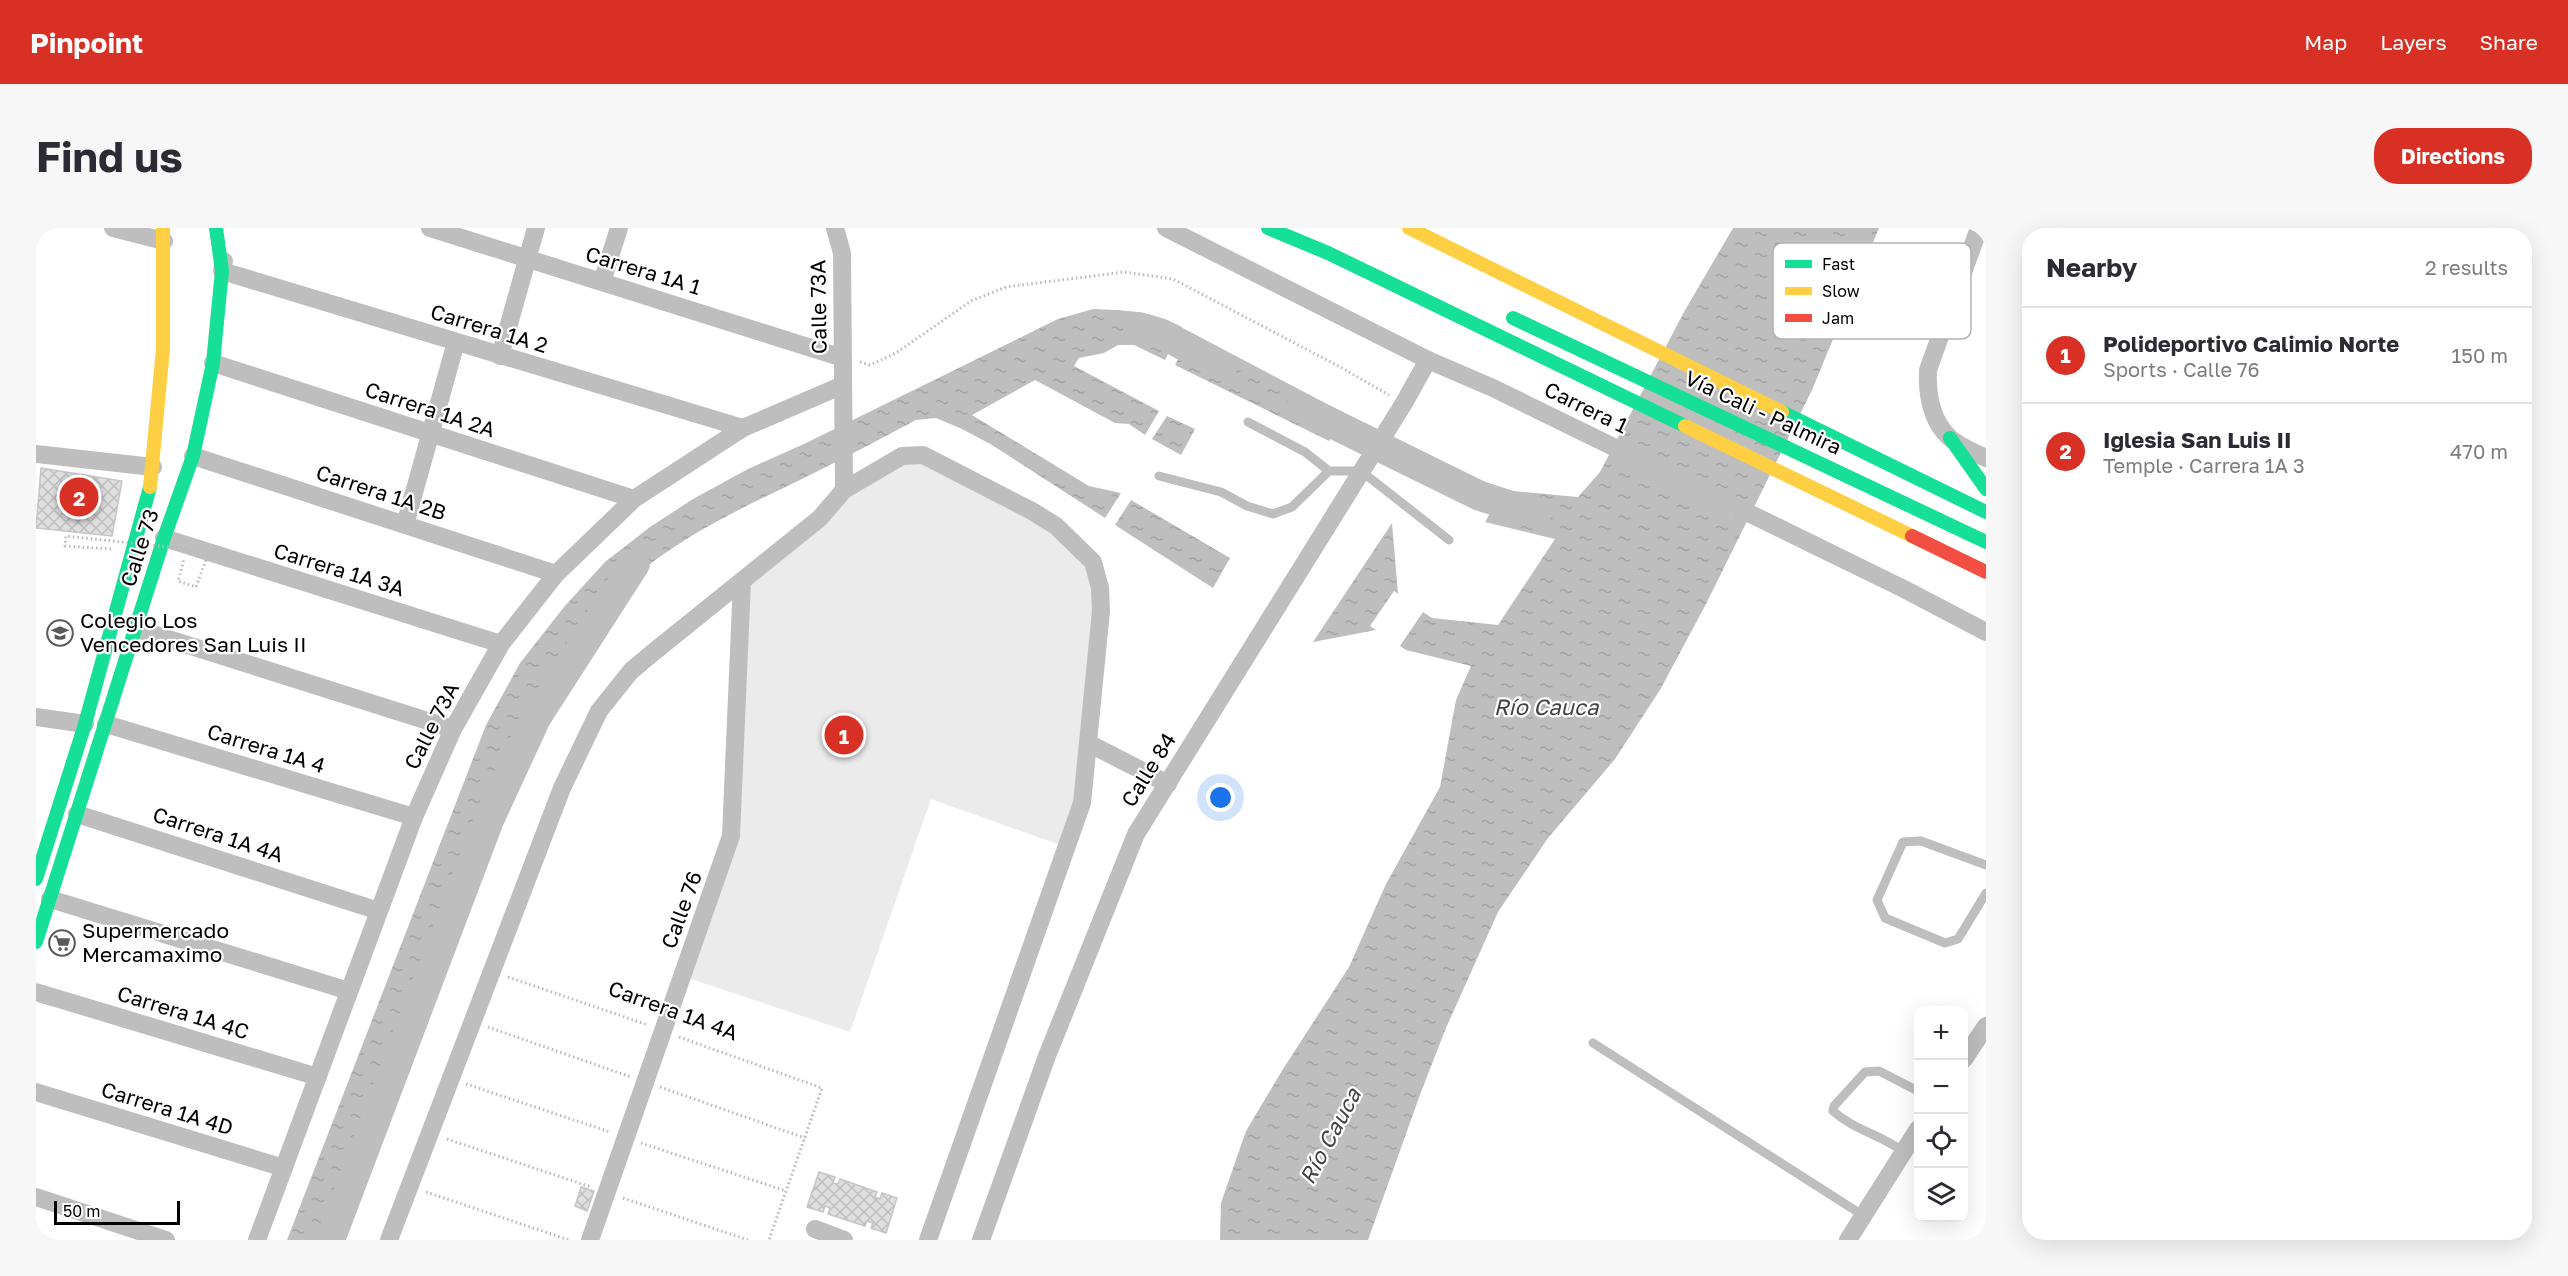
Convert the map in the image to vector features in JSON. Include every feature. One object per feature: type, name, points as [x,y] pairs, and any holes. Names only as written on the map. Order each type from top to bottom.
[{"type":"main road","name":"Calle 73","points":[[36,942],[164,538],[193,456],[213,363],[222,271],[216,228]]},
{"type":"main road","points":[[1268,228],[1328,253],[1986,572]]},
{"type":"main road","name":"Vía Cali - Palmira","points":[[1409,228],[1986,512]]},
{"type":"main road","name":"Calle 73","points":[[36,879],[86,724],[149,495],[163,349],[163,234]]},
{"type":"main road","name":"Vía Cali - Palmira","points":[[1502,312],[1986,542]]},
{"type":"main road","points":[[1950,438],[1986,489]]},
{"type":"street","points":[[113,228],[163,234]]},
{"type":"street","points":[[222,271],[229,228]]},
{"type":"street","name":"Carrera 1A 1","points":[[430,228],[843,358]]},
{"type":"street","points":[[500,356],[536,228]]},
{"type":"street","points":[[602,282],[619,228]]},
{"type":"street","name":"Carrera 1","points":[[1166,228],[1428,360],[1493,388],[1904,589],[1986,632]]},
{"type":"street","points":[[1971,250],[1979,228]]},
{"type":"street","name":"Calle 73A","points":[[831,231],[842,253],[844,490]]},
{"type":"street","name":"Carrera 1A 2","points":[[222,271],[743,428]]},
{"type":"street","points":[[1939,339],[1928,370],[1927,386],[1932,410],[1950,438],[1986,458]]},
{"type":"street","points":[[405,525],[456,342]]},
{"type":"street","name":"Calle 84","points":[[981,1240],[1047,1056],[1137,834],[1404,403],[1428,360]]},
{"type":"street","name":"Carrera 1A 2A","points":[[213,363],[634,499]]},
{"type":"street","name":"Calle 73A","points":[[257,1240],[414,817],[453,729],[501,644],[556,574],[634,499],[743,428],[843,385]]},
{"type":"street","points":[[36,454],[153,467]]},
{"type":"street","points":[[389,1240],[562,788],[599,711],[631,671],[820,518],[844,490],[902,456],[923,455],[1032,511],[1056,526],[1093,562],[1100,588],[1101,611],[1082,803],[928,1240]]},
{"type":"street","name":"Carrera 1A 2B","points":[[193,456],[556,574]]},
{"type":"street","name":"Carrera 1A 3A","points":[[164,538],[501,644]]},
{"type":"street","name":"Calle 76","points":[[590,1240],[731,836],[742,581]]},
{"type":"street","points":[[136,629],[453,729]]},
{"type":"street","points":[[36,717],[86,724]]},
{"type":"street","name":"Carrera 1A 4","points":[[106,724],[414,817]]},
{"type":"street","points":[[1088,742],[1168,784]]},
{"type":"street","name":"Carrera 1A 4A","points":[[77,814],[379,911]]},
{"type":"street","points":[[50,899],[350,991]]},
{"type":"street","name":"Carrera 1A 4C","points":[[36,992],[318,1077]]},
{"type":"street","points":[[1968,1053],[1986,1026]]},
{"type":"street","name":"Carrera 1A 4D","points":[[36,1092],[284,1168]]},
{"type":"street","points":[[1848,1240],[1914,1136]]},
{"type":"street","points":[[36,1197],[166,1240]]},
{"type":"street","points":[[815,1229],[844,1240]]},
{"type":"lane","points":[[1248,422],[1305,452],[1329,471],[1361,471],[1449,540]]},
{"type":"lane","points":[[1159,476],[1221,492],[1247,506],[1273,513],[1292,507],[1329,471]]},
{"type":"lane","points":[[1986,865],[1921,842],[1903,842],[1877,900],[1885,918],[1945,943],[1958,939],[1986,893]]},
{"type":"lane","points":[[1593,1043],[1864,1216]]},
{"type":"lane","points":[[1904,1152],[1895,1145],[1850,1124],[1833,1111],[1834,1106],[1865,1072],[1879,1071],[1914,1089]]},
{"type":"path","points":[[843,358],[870,365],[896,353],[971,301],[1006,287],[1124,272],[1173,279],[1404,403]]},
{"type":"path","points":[[111,549],[65,546],[66,536],[186,549],[207,557],[196,587],[178,581],[184,559]]},
{"type":"path","name":"Carrera 1A 4A","points":[[508,977],[822,1088],[769,1240]]},
{"type":"path","points":[[425,1191],[568,1240]]},
{"type":"shaded area","points":[[915,455],[1056,526],[1100,588],[1082,803],[1066,847],[931,799],[850,1032],[682,976],[726,856],[742,581],[834,505]]},
{"type":"water","name":"Río Cauca","points":[[1733,228],[1879,228],[1873,243],[1773,243],[1773,339],[1833,339],[1812,390],[1706,604],[1660,690],[1615,759],[1548,838],[1498,912],[1446,1028],[1368,1240],[1220,1240],[1221,1203],[1246,1131],[1349,967],[1386,884],[1440,787],[1456,700],[1471,666],[1406,650],[1400,646],[1423,612],[1432,618],[1498,625],[1555,539],[1485,522],[1503,490],[1578,497],[1600,472],[1684,312]]},
{"type":"water","points":[[1093,309],[1139,312],[1182,327],[1165,360],[1134,345],[1118,345],[1104,353],[1079,358],[1074,366],[1159,411],[1145,435],[1129,424],[1115,423],[1035,380],[972,415],[1089,486],[1121,493],[1105,518],[992,445],[962,429],[936,418],[916,420],[688,538],[646,567],[592,618],[550,675],[513,737],[319,1240],[287,1240],[486,725],[520,663],[564,607],[605,562],[650,527],[693,499],[748,469],[804,444],[1058,319]]},
{"type":"water","points":[[1192,333],[1346,414],[1329,441],[1175,365]]},
{"type":"water","points":[[1167,416],[1195,429],[1181,455],[1152,439]]},
{"type":"water","points":[[1131,500],[1230,558],[1213,588],[1115,525]]},
{"type":"water","points":[[1392,523],[1398,594],[1394,591],[1370,626],[1376,630],[1313,642]]},
{"type":"building","points":[[41,468],[122,481],[112,536],[36,528]]},
{"type":"building","points":[[819,1172],[835,1177],[833,1183],[838,1184],[840,1179],[877,1192],[875,1197],[880,1199],[882,1193],[897,1198],[886,1233],[871,1228],[873,1223],[867,1221],[865,1226],[828,1214],[830,1208],[825,1206],[823,1212],[807,1207]]},
{"type":"building","points":[[581,1187],[594,1191],[587,1211],[575,1206]]},
{"type":"waterway","points":[[1138,327],[1162,334],[1222,366]]},
{"type":"waterway","points":[[1301,408],[1480,496],[1536,514]]},
{"type":"waterway","points":[[330,1240],[489,820],[536,718],[635,564]]},
{"type":"traffic: fast","points":[[36,942],[164,538],[193,456],[213,363],[222,271],[216,228]]},
{"type":"traffic: fast","points":[[1268,228],[1328,253],[1685,426]]},
{"type":"traffic: fast","points":[[1513,318],[1986,542]]},
{"type":"traffic: fast","points":[[1782,412],[1986,512]]},
{"type":"traffic: fast","points":[[1950,438],[1986,489]]},
{"type":"traffic: fast","points":[[36,879],[85,724],[150,487]]},
{"type":"traffic: slow","points":[[150,487],[163,349],[163,228]]},
{"type":"traffic: slow","points":[[1409,228],[1782,412]]},
{"type":"traffic: slow","points":[[1685,426],[1912,536]]},
{"type":"traffic: jam","points":[[1912,536],[1986,572]]},
{"type":"place","name":"Iglesia San Luis II","points":[[79,497]]},
{"type":"place","name":"Colegio Los Vencedores San Luis II","points":[[60,633]]},
{"type":"place","name":"Polideportivo Calimio Norte","points":[[844,735]]},
{"type":"place","name":"Supermercado Mercamaximo","points":[[62,943]]}]
